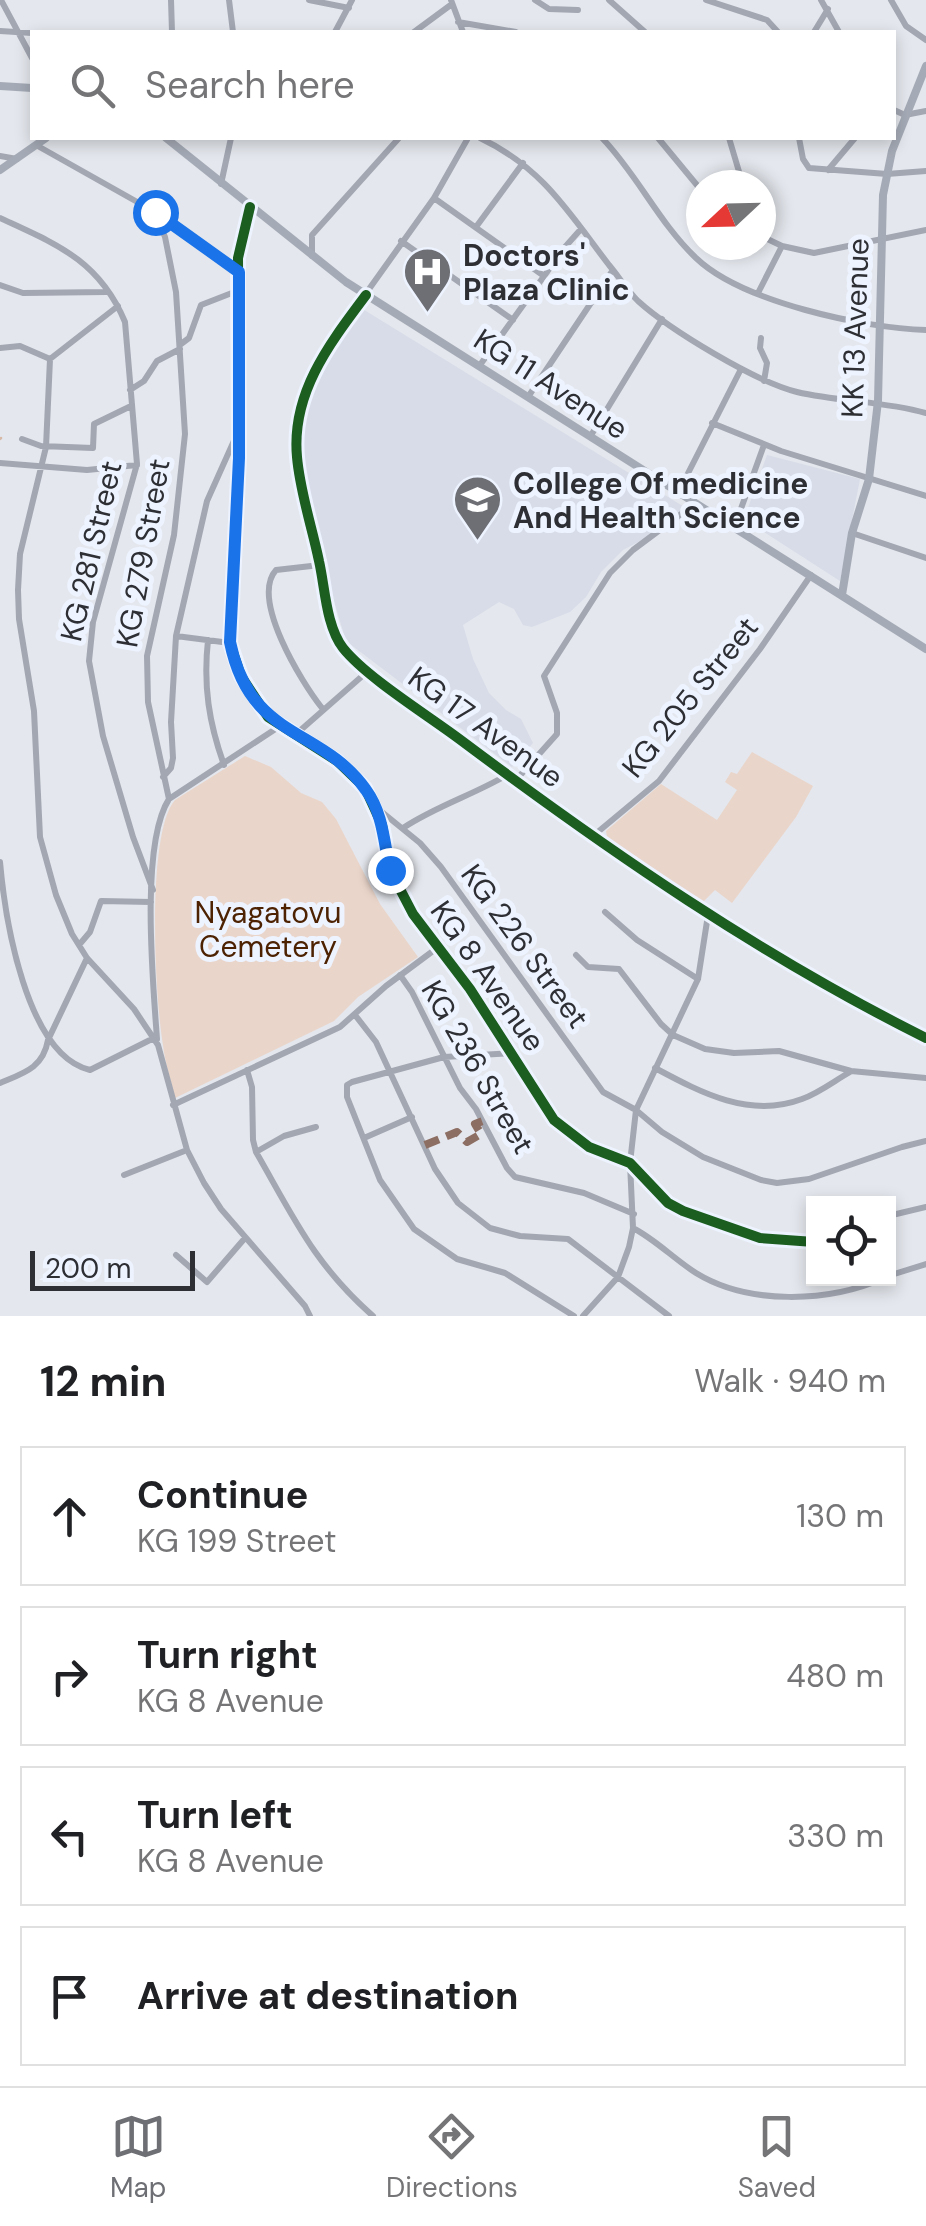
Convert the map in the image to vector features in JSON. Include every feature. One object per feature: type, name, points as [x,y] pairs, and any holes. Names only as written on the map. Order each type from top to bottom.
[{"type":"main road","name":"KK 13 Avenue","points":[[842,595],[852,533],[868,479],[878,401],[880,226],[887,174],[905,115],[926,66]]},
{"type":"main road","points":[[0,86],[30,88]]},
{"type":"main road","points":[[0,170],[43,140]]},
{"type":"main road","name":"KG 11 Avenue","points":[[168,140],[312,257],[366,295],[925,647]]},
{"type":"street","points":[[1,0],[30,53]]},
{"type":"street","points":[[171,0],[172,30]]},
{"type":"street","points":[[229,0],[233,30]]},
{"type":"street","points":[[309,0],[350,4],[336,30]]},
{"type":"street","points":[[534,0],[550,8],[578,10]]},
{"type":"street","points":[[609,0],[643,30]]},
{"type":"street","points":[[706,0],[767,20],[776,30]]},
{"type":"street","points":[[821,0],[838,30]]},
{"type":"street","points":[[891,0],[906,26],[926,40]]},
{"type":"street","points":[[416,30],[451,2],[462,30]]},
{"type":"street","points":[[815,30],[828,9]]},
{"type":"street","points":[[458,22],[504,30]]},
{"type":"street","points":[[0,31],[30,32]]},
{"type":"street","points":[[896,111],[905,115],[926,111]]},
{"type":"street","points":[[221,184],[231,140]]},
{"type":"street","points":[[312,257],[312,234],[397,140]]},
{"type":"street","name":"KG 17 Avenue","points":[[467,140],[434,198],[337,334],[311,378],[297,426],[297,458],[336,637],[368,671],[507,775],[708,915],[926,1038]]},
{"type":"street","points":[[483,140],[523,163],[552,188],[628,291],[662,319],[741,369],[798,392],[878,401],[926,413]]},
{"type":"street","points":[[604,140],[697,260],[718,275],[812,311],[881,326],[926,330]]},
{"type":"street","points":[[660,140],[686,172]]},
{"type":"street","points":[[730,140],[739,170]]},
{"type":"street","points":[[799,140],[809,168],[887,174],[926,170]]},
{"type":"street","points":[[828,170],[854,140]]},
{"type":"street","points":[[36,145],[155,212],[239,272]]},
{"type":"street","points":[[0,156],[18,159]]},
{"type":"street","points":[[476,227],[523,163]]},
{"type":"street","points":[[434,198],[544,276]]},
{"type":"street","name":"KG 8 Avenue","points":[[250,207],[238,258],[240,395],[230,642],[248,689],[268,717],[337,761],[365,788],[376,808],[390,870],[413,914],[470,989],[554,1120],[589,1146],[630,1163],[668,1203],[683,1212],[760,1238],[806,1241]]},
{"type":"street","name":"KG 279 Street","points":[[155,212],[171,259],[184,448],[174,535],[147,656],[148,702],[169,799]]},
{"type":"street","name":"KG 281 Street","points":[[0,218],[72,252],[118,306],[126,334],[136,465],[93,622],[89,662],[102,736],[153,890]]},
{"type":"street","points":[[480,365],[582,229]]},
{"type":"street","points":[[776,243],[814,254],[926,230]]},
{"type":"street","points":[[401,241],[513,320]]},
{"type":"street","points":[[758,292],[782,246]]},
{"type":"street","points":[[528,397],[613,270]]},
{"type":"street","points":[[0,285],[23,293],[107,292]]},
{"type":"street","points":[[130,390],[144,380],[157,360],[188,338],[201,305],[237,291]]},
{"type":"street","points":[[118,306],[50,359],[43,466],[18,564],[19,619],[34,711],[40,837],[59,905],[87,958],[134,1009],[156,1042]]},
{"type":"street","points":[[590,437],[662,319]]},
{"type":"street","points":[[761,338],[760,348],[767,363],[764,381]]},
{"type":"street","points":[[0,348],[20,346],[50,359]]},
{"type":"street","points":[[679,492],[741,369]]},
{"type":"street","points":[[22,439],[46,446],[93,448],[94,424],[131,406]]},
{"type":"street","points":[[712,424],[764,446],[926,496]]},
{"type":"street","points":[[162,778],[171,768],[173,758],[176,636],[207,501],[238,432]]},
{"type":"street","points":[[734,528],[764,446]]},
{"type":"street","points":[[0,463],[87,470],[136,465]]},
{"type":"street","points":[[516,780],[557,734],[557,713],[544,676],[596,592],[622,559],[696,503]]},
{"type":"street","points":[[852,533],[926,558]]},
{"type":"street","points":[[320,565],[276,570],[268,582],[268,598],[296,668],[322,708]]},
{"type":"street","name":"KG 205 Street","points":[[593,836],[659,781],[810,575]]},
{"type":"street","points":[[176,636],[230,642]]},
{"type":"street","points":[[208,640],[206,702],[224,766]]},
{"type":"street","points":[[295,735],[368,671]]},
{"type":"street","points":[[280,726],[169,799],[156,832],[151,902],[156,1042],[187,1150],[210,1193],[310,1316]]},
{"type":"street","points":[[403,828],[436,807],[507,775]]},
{"type":"street","name":"KG 226 Street","points":[[376,808],[403,828],[440,867],[604,1092],[703,1157],[776,1183],[810,1179],[902,1146],[926,1142]]},
{"type":"street","points":[[0,862],[12,938],[35,1016],[48,1040],[75,1065],[90,1070],[156,1042]]},
{"type":"street","points":[[80,945],[90,932],[99,902],[151,902]]},
{"type":"street","points":[[604,912],[646,946],[698,979]]},
{"type":"street","points":[[583,1316],[618,1277],[633,1228],[630,1163],[636,1110],[698,979],[708,915]]},
{"type":"street","points":[[705,941],[720,922]]},
{"type":"street","points":[[173,1105],[313,1041],[355,1015],[437,948]]},
{"type":"street","points":[[576,954],[588,966],[619,970],[673,1035],[718,1052],[779,1051],[850,1072],[926,1078]]},
{"type":"street","points":[[0,1083],[37,1066],[46,1054],[48,1040],[87,958]]},
{"type":"street","name":"KG 236 Street","points":[[400,976],[412,992],[460,1088],[515,1177],[584,1193],[634,1214]]},
{"type":"street","points":[[355,1015],[376,1042],[445,1186],[458,1204],[477,1220],[520,1236],[568,1239],[669,1316]]},
{"type":"street","points":[[513,1053],[444,1058],[347,1085],[347,1097],[380,1180],[414,1229],[456,1260],[505,1274],[574,1316]]},
{"type":"street","points":[[655,1068],[712,1097],[760,1105],[807,1098],[850,1072]]},
{"type":"street","points":[[247,1070],[252,1087],[252,1140],[256,1152],[319,1260],[344,1291],[373,1316]]},
{"type":"street","points":[[364,1138],[412,1117]]},
{"type":"street","points":[[256,1152],[284,1136],[316,1128]]},
{"type":"street","points":[[124,1174],[187,1150]]},
{"type":"street","points":[[896,1214],[926,1206]]},
{"type":"street","points":[[633,1228],[697,1274],[747,1294],[824,1295],[862,1286]]},
{"type":"street","points":[[176,1255],[207,1282],[244,1238]]},
{"type":"street","points":[[896,1274],[926,1264]]},
{"type":"shaded area","name":"College Of medicine And Health Science","points":[[361,308],[694,513],[623,550],[570,612],[532,627],[523,625],[514,609],[499,602],[463,625],[489,693],[521,719],[533,743],[512,767],[346,641],[329,585],[304,471],[303,421],[315,377]]},
{"type":"shaded area","points":[[767,455],[860,479],[840,581],[744,519]]},
{"type":"green space","points":[[752,752],[813,786],[796,817],[732,903],[715,890],[703,902],[607,837],[606,831],[661,784],[717,820],[737,790],[725,782],[731,772],[737,774]]},
{"type":"green space","name":"Nyagatovu Cemetery","points":[[245,756],[271,767],[301,793],[322,802],[336,819],[380,904],[418,957],[358,997],[334,1021],[175,1098],[164,1052],[157,992],[155,917],[160,846],[175,800]]},
{"type":"marked path","points":[[425,1145],[457,1132],[467,1142],[481,1134],[475,1124],[483,1121]]},
{"type":"cycle path","points":[[250,207],[238,258],[239,458],[230,643],[241,676],[268,717],[337,761],[365,788],[382,825],[390,870],[413,914],[470,989],[554,1120],[589,1147],[630,1163],[668,1203],[683,1211],[760,1238],[806,1241]]},
{"type":"cycle path","points":[[366,295],[316,370],[300,411],[297,434],[301,483],[327,606],[343,648],[382,684],[630,862],[745,937],[926,1038]]},
{"type":"place","name":"Doctors' Plaza Clinic","points":[[428,314]]},
{"type":"place","name":"College Of medicine And Health Science","points":[[478,542]]},
{"type":"route","points":[[155,212],[239,272],[239,458],[230,642],[235,663],[268,717],[337,761],[365,788],[382,825],[390,870]]}]
